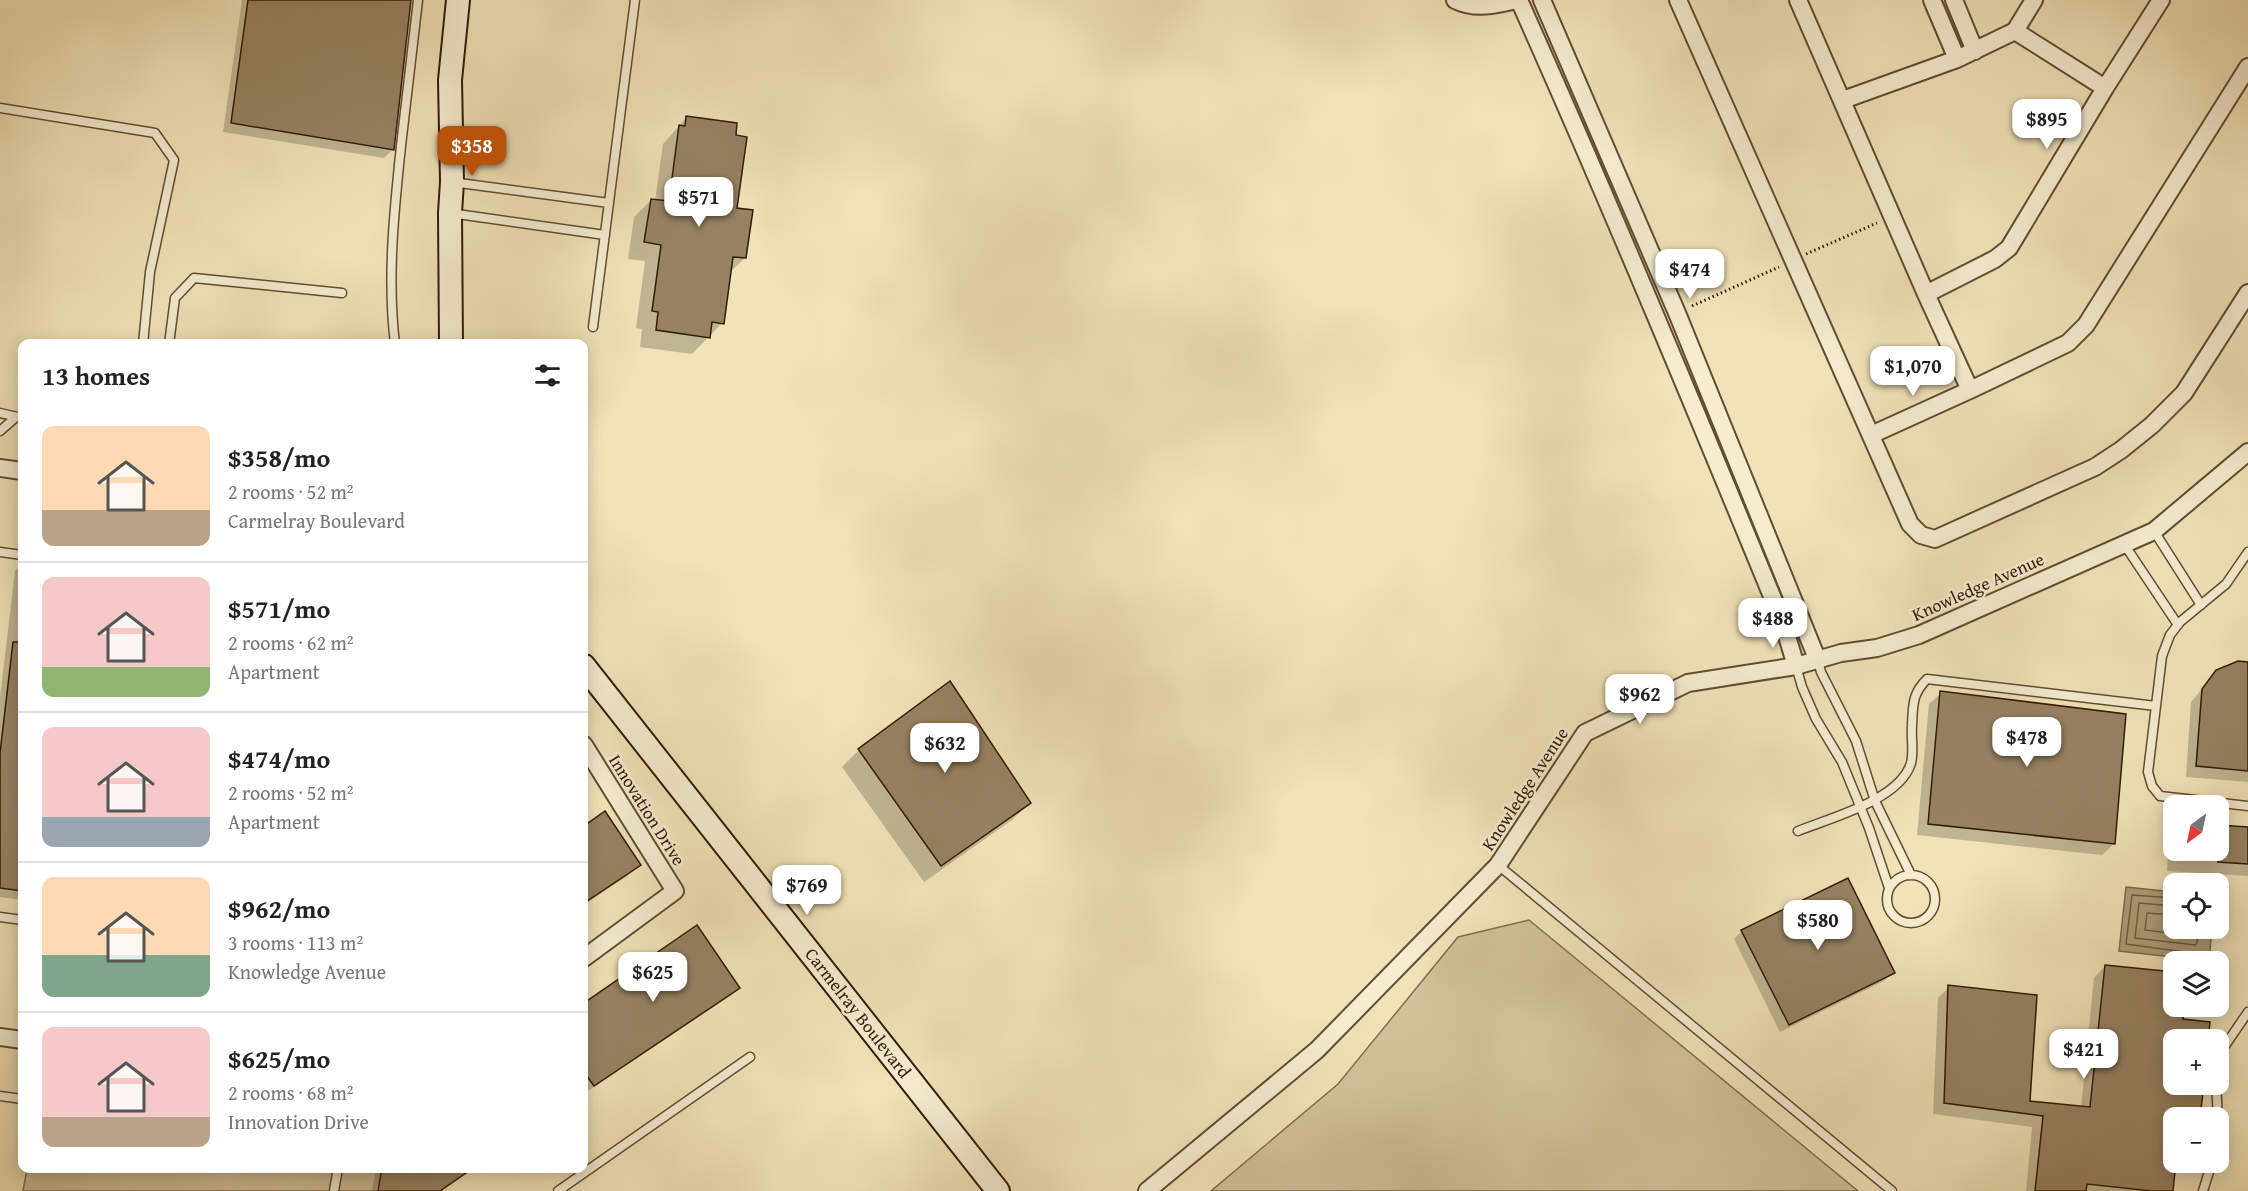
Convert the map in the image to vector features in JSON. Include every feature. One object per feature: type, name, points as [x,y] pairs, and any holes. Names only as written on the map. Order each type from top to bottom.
[{"type":"street","points":[[1455,0],[1491,7],[1517,0],[1588,155],[1659,321],[1783,622],[1796,666]]},
{"type":"street","points":[[1542,0],[1677,313],[1818,661]]},
{"type":"street","points":[[1678,0],[1910,524],[1921,535],[1935,539],[2095,467],[2121,450],[2152,425],[2184,393],[2248,293]]},
{"type":"street","points":[[1798,0],[1970,390]]},
{"type":"street","points":[[1932,0],[1957,59]]},
{"type":"street","points":[[1954,0],[1975,51]]},
{"type":"street","points":[[1843,100],[1957,59],[2015,31],[2034,0]]},
{"type":"street","points":[[1926,294],[1995,259],[2009,248],[2161,0]]},
{"type":"street","points":[[451,339],[450,80],[459,3]]},
{"type":"street","points":[[2015,31],[2105,88]]},
{"type":"street","points":[[1871,435],[2068,343],[2086,326],[2248,67]]},
{"type":"street","name":"Knowledge Avenue","points":[[1147,1191],[1317,1050],[1498,865],[1585,733],[1688,683],[1796,666],[1841,653],[1877,648],[1919,635],[2154,531],[2248,452]]},
{"type":"street","points":[[0,468],[18,470]]},
{"type":"street","name":"Carmelray Boulevard","points":[[588,671],[998,1191]]},
{"type":"street","name":"Innovation Drive","points":[[588,752],[675,891],[588,955]]},
{"type":"street","points":[[0,1037],[18,1039]]},
{"type":"lane","points":[[394,339],[391,306],[392,246],[396,191],[418,0]]},
{"type":"lane","points":[[593,327],[635,0]]},
{"type":"lane","points":[[0,108],[155,134],[174,160],[150,272],[143,339]]},
{"type":"lane","points":[[452,182],[609,203]]},
{"type":"lane","points":[[450,213],[605,235]]},
{"type":"lane","points":[[170,339],[176,298],[194,278],[342,293]]},
{"type":"lane","points":[[0,413],[18,418]]},
{"type":"lane","points":[[0,430],[18,419]]},
{"type":"lane","points":[[2154,531],[2201,605]]},
{"type":"lane","points":[[2124,544],[2178,625]]},
{"type":"lane","points":[[0,552],[18,554]]},
{"type":"lane","points":[[2248,553],[2226,584],[2178,625],[2170,635],[2162,656],[2148,772],[2152,786],[2160,796],[2248,806]]},
{"type":"lane","points":[[1818,661],[1821,672],[1856,741],[1875,801],[1911,875]]},
{"type":"lane","points":[[1796,666],[1802,687],[1816,719],[1842,762],[1860,806],[1889,888],[1887,904],[1896,917],[1911,922],[1926,917],[1932,911],[1935,895],[1927,881],[1911,875],[1898,878],[1889,888]]},
{"type":"lane","points":[[1798,831],[1875,801],[1900,781],[1911,763],[1913,706],[1917,690],[1927,679],[2156,706]]},
{"type":"lane","points":[[1498,865],[1892,1191]]},
{"type":"lane","points":[[0,916],[18,919]]},
{"type":"lane","points":[[2229,1040],[2248,1012]]},
{"type":"lane","points":[[588,1170],[750,1057]]},
{"type":"lane","points":[[0,1096],[18,1098]]},
{"type":"lane","points":[[334,1191],[337,1173]]},
{"type":"lane","points":[[558,1191],[584,1173]]},
{"type":"lane","points":[[2203,1191],[2209,1173]]},
{"type":"path","points":[[1677,313],[1893,216]]},
{"type":"shaded area","points":[[1529,920],[1858,1191],[1211,1191],[1338,1084],[1458,937]]},
{"type":"shaded area","points":[[26,1173],[381,1173],[380,1191],[23,1191]]},
{"type":"water","points":[[2126,887],[2163,891],[2163,939],[2211,939],[2210,951],[2163,951],[2163,956],[2119,951]]},
{"type":"building","points":[[248,0],[411,0],[394,150],[231,123]]},
{"type":"building","points":[[686,116],[737,123],[736,135],[747,137],[737,208],[753,210],[746,258],[733,257],[724,324],[712,322],[710,338],[656,330],[658,312],[652,311],[661,245],[644,242],[651,199],[669,201],[679,125],[685,126]]},
{"type":"building","points":[[13,642],[18,642],[18,890],[0,888],[0,753]]},
{"type":"building","points":[[2238,661],[2248,662],[2248,771],[2196,766],[2202,689],[2216,670]]},
{"type":"building","points":[[950,681],[1031,803],[941,866],[858,749]]},
{"type":"building","points":[[1940,691],[2126,714],[2115,844],[1928,824]]},
{"type":"building","points":[[605,811],[641,865],[588,900],[588,823]]},
{"type":"building","points":[[2229,826],[2248,827],[2248,864],[2218,862],[2229,861]]},
{"type":"building","points":[[1848,878],[1895,973],[1789,1025],[1741,930]]},
{"type":"building","points":[[697,925],[740,988],[594,1086],[588,1078],[588,1000]]},
{"type":"building","points":[[2105,965],[2163,971],[2163,1017],[2183,1017],[2183,1019],[2210,1022],[2209,1029],[2163,1029],[2163,1095],[2203,1095],[2201,1107],[2163,1107],[2163,1173],[2175,1173],[2173,1191],[2087,1184],[2086,1191],[2035,1191],[2043,1116],[1944,1103],[1948,985],[2037,995],[2030,1101],[2090,1107]]},
{"type":"building","points":[[381,1173],[466,1173],[440,1191],[378,1191]]}]
